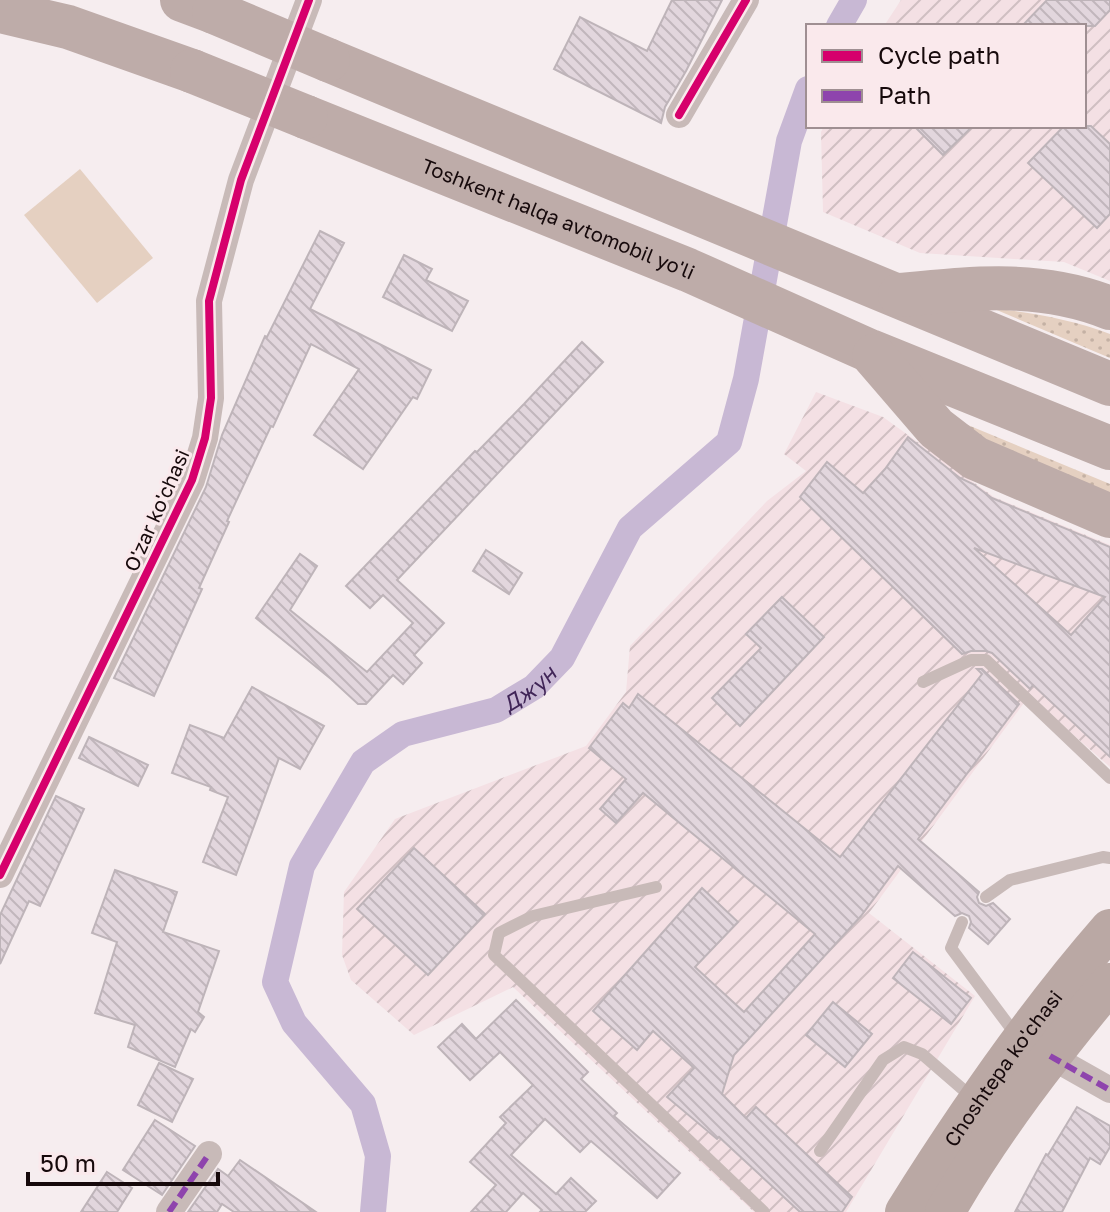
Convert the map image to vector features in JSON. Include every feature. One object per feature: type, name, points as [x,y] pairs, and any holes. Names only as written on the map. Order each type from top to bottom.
[{"type":"highway","points":[[198,6],[1110,384]]},
{"type":"highway","name":"Toshkent halqa avtomobil yo'li","points":[[0,11],[68,27],[192,71],[688,270],[870,351],[1110,448]]},
{"type":"highway","points":[[894,296],[990,287],[1041,290],[1088,299],[1110,308]]},
{"type":"highway","points":[[870,351],[936,428],[975,458],[1110,516]]},
{"type":"main road","name":"Choshtepa ko'chasi","points":[[945,1212],[1035,1048],[1110,929]]},
{"type":"main road","name":"Choshtepa ko'chasi","points":[[905,1212],[977,1101],[1110,983]]},
{"type":"street","name":"O'zar ko'chasi","points":[[0,875],[192,480],[205,438],[211,398],[209,301],[241,180],[309,0]]},
{"type":"street","points":[[679,115],[746,0]]},
{"type":"street","points":[[1035,1048],[1110,1090]]},
{"type":"street","points":[[169,1212],[209,1154]]},
{"type":"lane","points":[[923,682],[971,660],[986,660],[1110,778]]},
{"type":"lane","points":[[986,897],[1010,880],[1108,854]]},
{"type":"lane","points":[[656,887],[533,916],[499,933],[494,955],[764,1212]]},
{"type":"lane","points":[[962,922],[951,948],[1035,1048]]},
{"type":"lane","points":[[820,1151],[883,1060],[904,1047],[922,1054],[977,1101]]},
{"type":"shaded area","points":[[901,0],[1110,0],[1110,281],[1064,262],[920,253],[823,212],[823,128],[1086,128],[1086,24],[885,24]]},
{"type":"shaded area","points":[[80,169],[153,258],[97,303],[24,215]]},
{"type":"shaded area","points":[[992,308],[1052,317],[1110,334],[1110,358]]},
{"type":"shaded area","points":[[816,392],[883,417],[994,497],[1110,545],[1110,767],[1029,696],[869,913],[975,996],[846,1212],[754,1212],[513,987],[414,1035],[351,980],[342,955],[344,892],[395,819],[586,746],[626,692],[630,646],[767,501],[806,471],[784,454]]},
{"type":"shaded area","points":[[946,416],[1110,484],[1110,496],[984,443]]},
{"type":"building","points":[[672,0],[722,0],[665,107],[661,123],[554,69],[580,17],[647,51]]},
{"type":"building","points":[[1047,0],[1110,0],[1110,10],[1095,26],[1024,24]]},
{"type":"building","points":[[1091,126],[1110,144],[1110,214],[1097,228],[1028,163],[1062,128]]},
{"type":"building","points":[[916,128],[971,128],[943,155]]},
{"type":"building","points":[[320,231],[344,243],[310,309],[431,370],[417,399],[413,397],[363,469],[314,435],[359,369],[311,344],[227,521],[199,588],[202,589],[154,696],[114,678],[206,487],[222,435],[265,336]]},
{"type":"building","points":[[404,255],[432,269],[426,280],[468,301],[452,331],[383,297]]},
{"type":"building","points":[[582,342],[603,362],[397,580],[444,623],[414,655],[422,663],[403,684],[393,675],[366,704],[358,704],[256,618],[300,554],[317,566],[290,610],[367,672],[413,623],[383,595],[370,608],[346,586]]},
{"type":"building","points":[[908,437],[960,478],[992,498],[1110,547],[1110,757],[1033,685],[1030,689],[992,653],[971,651],[962,654],[800,497],[827,462],[863,493]],"holes":[[[974,548],[1105,597],[1071,635]]]},
{"type":"building","points":[[486,550],[522,573],[509,594],[473,571]]},
{"type":"building","points":[[782,597],[824,637],[740,726],[712,698],[761,648],[746,634]]},
{"type":"building","points":[[977,669],[982,669],[1019,704],[918,839],[979,892],[979,903],[986,906],[993,903],[1010,919],[988,944],[969,928],[969,916],[962,913],[955,916],[898,866],[861,916],[734,1055],[722,1094],[746,1118],[756,1107],[852,1197],[842,1212],[800,1212],[719,1137],[717,1139],[667,1097],[694,1068],[653,1031],[637,1050],[593,1011],[702,888],[738,922],[695,967],[744,1012],[815,934],[643,793],[616,823],[600,809],[626,779],[589,748],[623,703],[629,708],[638,694],[840,857],[982,674]]},
{"type":"building","points":[[252,687],[324,726],[300,769],[279,758],[236,875],[203,862],[228,797],[210,790],[211,787],[172,773],[190,725],[224,738]]},
{"type":"building","points":[[89,737],[148,765],[138,786],[79,758]]},
{"type":"building","points":[[56,796],[84,809],[40,906],[29,901],[0,964],[0,915]]},
{"type":"building","points":[[414,848],[485,914],[428,975],[357,909]]},
{"type":"building","points":[[115,870],[177,892],[163,932],[219,951],[198,1012],[204,1017],[195,1032],[191,1029],[175,1067],[128,1047],[135,1025],[95,1013],[117,942],[92,933]]},
{"type":"building","points":[[913,952],[971,998],[951,1024],[893,978]]},
{"type":"building","points":[[516,1000],[588,1072],[581,1079],[617,1113],[614,1116],[680,1173],[657,1198],[591,1141],[580,1152],[545,1119],[511,1155],[556,1194],[571,1178],[596,1201],[585,1212],[540,1212],[542,1210],[523,1193],[506,1212],[471,1212],[496,1185],[470,1162],[506,1123],[500,1117],[533,1085],[500,1052],[470,1080],[438,1047],[462,1024],[476,1039]]},
{"type":"building","points":[[833,1002],[872,1034],[845,1067],[806,1035]]},
{"type":"building","points":[[159,1063],[193,1079],[172,1122],[138,1105]]},
{"type":"building","points":[[1077,1107],[1110,1126],[1110,1147],[1100,1164],[1090,1158],[1062,1212],[1015,1212],[1046,1154]]},
{"type":"building","points":[[155,1120],[195,1146],[162,1195],[123,1170]]},
{"type":"building","points":[[240,1160],[316,1212],[234,1212],[222,1204],[217,1212],[188,1212],[218,1169],[228,1176]]},
{"type":"building","points":[[107,1172],[132,1188],[117,1212],[81,1212]]},
{"type":"waterway","name":"Джун","points":[[840,24],[854,0]]},
{"type":"waterway","name":"Джун","points":[[373,1212],[378,1156],[363,1104],[294,1023],[275,982],[302,866],[363,762],[403,734],[496,710],[534,687],[562,658],[630,528],[729,442],[746,379],[789,141],[806,94]]},
{"type":"marked path","points":[[1050,1056],[1110,1090]]},
{"type":"marked path","points":[[169,1212],[209,1154]]},
{"type":"cycle path","points":[[0,875],[192,480],[205,438],[211,398],[209,301],[241,180],[309,0]]},
{"type":"cycle path","points":[[679,115],[746,0]]}]
